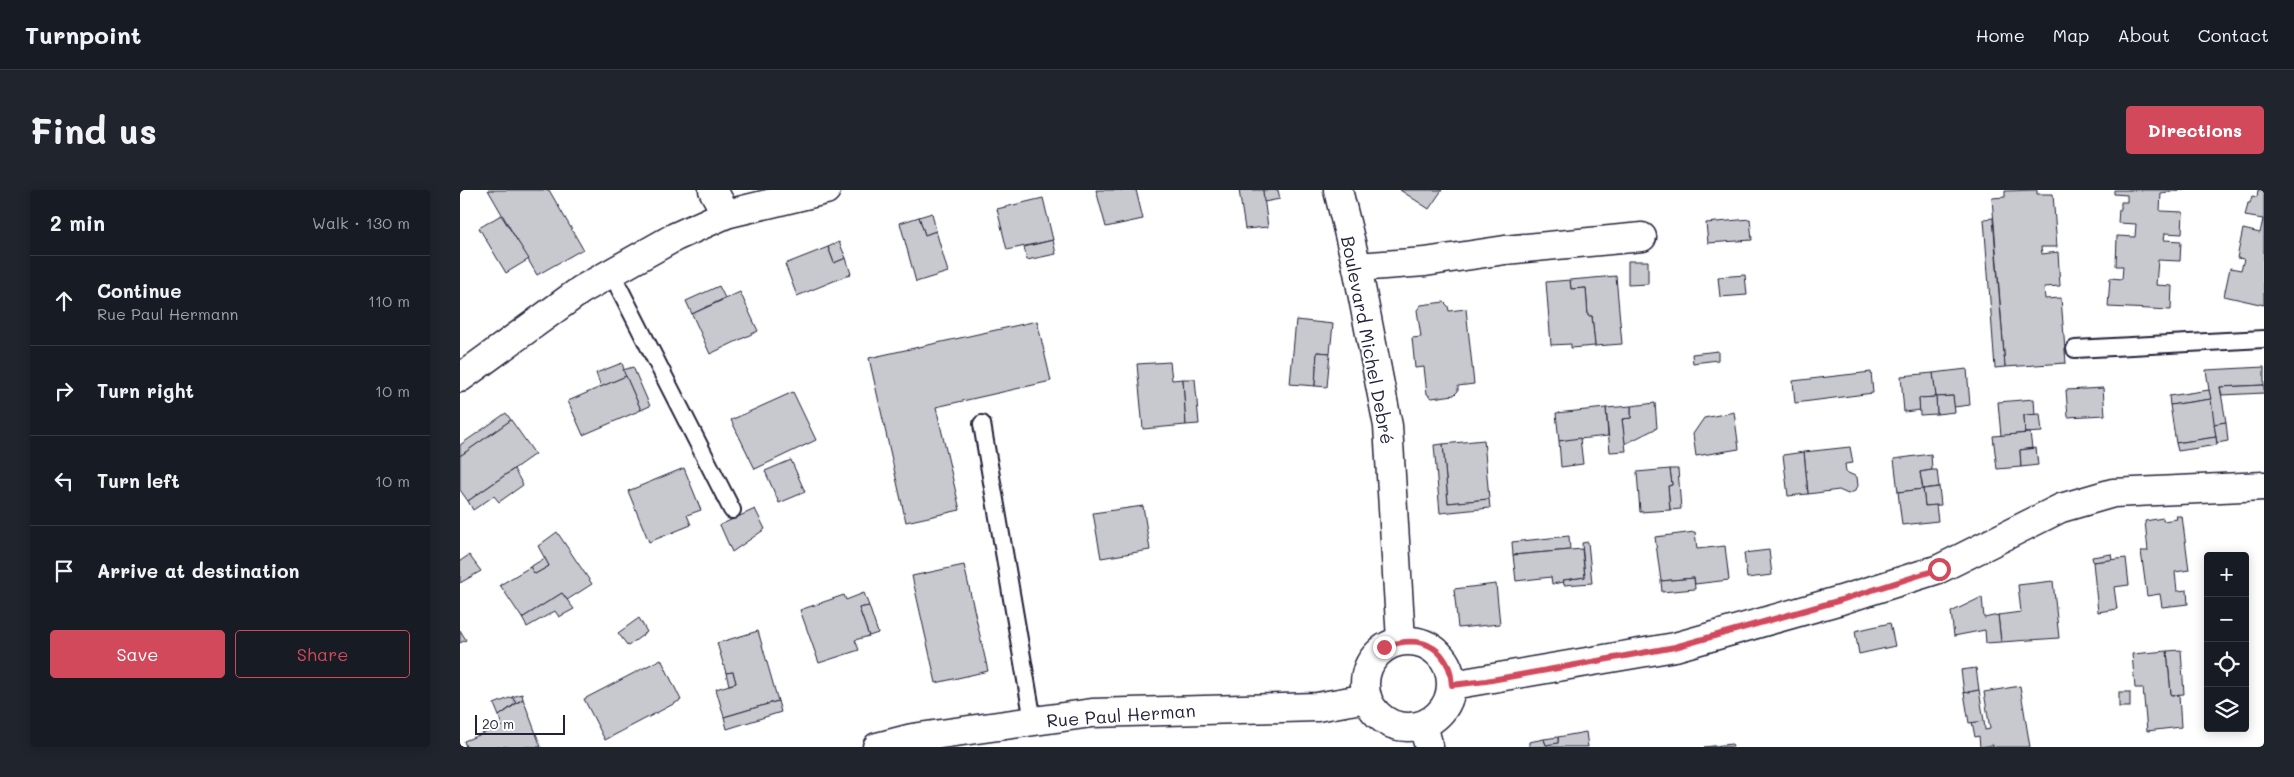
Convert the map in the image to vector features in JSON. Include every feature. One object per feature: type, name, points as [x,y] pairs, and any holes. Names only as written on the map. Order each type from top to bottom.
[{"type":"street","points":[[713,190],[726,214]]},
{"type":"street","points":[[460,378],[581,290],[675,238],[726,214],[826,190]]},
{"type":"street","name":"Boulevard Michel Debré","points":[[1338,190],[1357,267],[1388,426],[1401,640]]},
{"type":"street","points":[[1357,267],[1425,262],[1505,250],[1642,237]]},
{"type":"street","points":[[1452,685],[1486,681],[1675,647],[1841,600],[1939,569],[2061,508],[2113,492],[2264,486]]},
{"type":"street","points":[[1401,640],[1421,642],[1437,651],[1448,666],[1452,685],[1449,698],[1443,710],[1434,719],[1426,736],[1389,722],[1376,712],[1367,698],[1365,679],[1371,661],[1384,647],[1401,640]]},
{"type":"street","name":"Rue Paul Herman","points":[[878,747],[912,738],[1092,713],[1316,707],[1367,698]]},
{"type":"lane","points":[[611,272],[732,510]]},
{"type":"lane","points":[[2075,349],[2264,339]]},
{"type":"lane","points":[[982,424],[1033,721]]},
{"type":"building","points":[[488,190],[549,190],[583,249],[537,275]]},
{"type":"building","points":[[1096,190],[1136,190],[1143,219],[1106,227]]},
{"type":"building","points":[[1239,190],[1263,190],[1268,227],[1245,229]]},
{"type":"building","points":[[1263,190],[1278,190],[1280,199],[1264,202]]},
{"type":"building","points":[[1400,190],[1442,190],[1429,209]]},
{"type":"building","points":[[2037,190],[2037,194],[2053,194],[2057,247],[2041,247],[2042,254],[2058,252],[2060,286],[2044,287],[2045,299],[2061,298],[2066,363],[2005,367],[1992,198],[2005,197],[2005,191]]},
{"type":"building","points":[[2114,190],[2184,190],[2161,193],[2160,211],[2183,212],[2182,234],[2165,233],[2164,240],[2181,241],[2180,261],[2158,260],[2156,285],[2172,286],[2171,310],[2108,307],[2110,278],[2122,279],[2123,266],[2116,266],[2117,236],[2135,237],[2136,224],[2118,223],[2121,202],[2127,202],[2127,195],[2114,194]]},
{"type":"building","points":[[2258,190],[2264,190],[2264,305],[2224,296],[2230,268],[2241,270],[2244,259],[2237,258],[2243,229],[2260,233],[2263,219],[2245,216],[2248,203],[2250,203],[2252,196],[2257,197]]},
{"type":"building","points":[[1043,198],[1053,240],[1007,250],[997,209]]},
{"type":"building","points":[[932,213],[936,231],[925,235],[919,217]]},
{"type":"building","points":[[501,215],[529,259],[506,273],[479,228]]},
{"type":"building","points":[[919,217],[925,235],[936,231],[948,272],[916,282],[900,223]]},
{"type":"building","points":[[1993,218],[2005,367],[1995,368],[1984,219]]},
{"type":"building","points":[[1750,219],[1752,240],[1708,243],[1706,223]]},
{"type":"building","points":[[1053,240],[1056,254],[1027,260],[1024,247]]},
{"type":"building","points":[[839,242],[846,258],[834,263],[828,247]]},
{"type":"building","points":[[828,247],[834,263],[846,258],[851,274],[797,296],[785,264]]},
{"type":"building","points":[[1628,261],[1648,261],[1648,284],[1628,285]]},
{"type":"building","points":[[1745,275],[1747,295],[1720,297],[1718,277]]},
{"type":"building","points":[[1616,276],[1622,344],[1595,346],[1592,316],[1588,316],[1586,288],[1571,289],[1570,280]]},
{"type":"building","points":[[1570,280],[1571,289],[1586,288],[1588,316],[1592,316],[1595,346],[1571,348],[1571,344],[1551,345],[1546,282]]},
{"type":"building","points":[[719,286],[725,298],[692,314],[686,301]]},
{"type":"building","points":[[740,292],[758,331],[710,354],[692,314]]},
{"type":"building","points":[[1444,302],[1448,306],[1449,311],[1466,309],[1474,384],[1458,386],[1458,391],[1454,395],[1432,398],[1427,394],[1424,367],[1415,368],[1412,338],[1421,337],[1417,310],[1421,305]]},
{"type":"building","points":[[1296,320],[1333,324],[1330,353],[1317,352],[1315,386],[1290,384]]},
{"type":"building","points":[[1037,321],[1051,381],[936,407],[960,510],[906,522],[869,358]]},
{"type":"building","points":[[1718,351],[1718,360],[1693,363],[1692,354]]},
{"type":"building","points":[[1317,352],[1330,353],[1327,387],[1315,386]]},
{"type":"building","points":[[1170,362],[1172,380],[1183,379],[1186,425],[1143,429],[1137,364]]},
{"type":"building","points":[[622,363],[626,376],[601,387],[596,373]]},
{"type":"building","points":[[633,367],[650,406],[641,410],[623,370]]},
{"type":"building","points":[[2264,367],[2264,385],[2220,387],[2226,422],[2214,424],[2206,370]]},
{"type":"building","points":[[1967,369],[1970,405],[1954,407],[1953,396],[1936,397],[1933,373]]},
{"type":"building","points":[[1871,372],[1873,393],[1795,403],[1793,381]]},
{"type":"building","points":[[1933,373],[1936,397],[1919,398],[1920,410],[1904,412],[1901,376]]},
{"type":"building","points":[[626,376],[641,410],[583,435],[568,401]]},
{"type":"building","points":[[1183,379],[1195,379],[1199,424],[1186,425]]},
{"type":"building","points":[[2264,385],[2264,393],[2222,395],[2220,387]]},
{"type":"building","points":[[2103,388],[2105,415],[2068,417],[2066,390]]},
{"type":"building","points":[[2209,390],[2211,399],[2170,405],[2169,396]]},
{"type":"building","points":[[793,392],[816,440],[755,469],[731,420]]},
{"type":"building","points":[[1953,396],[1955,412],[1937,414],[1936,397]]},
{"type":"building","points":[[1936,397],[1937,414],[1920,415],[1919,398]]},
{"type":"building","points":[[2034,399],[2035,415],[2024,415],[2025,433],[2001,436],[1998,402]]},
{"type":"building","points":[[2211,399],[2216,437],[2176,443],[2170,405]]},
{"type":"building","points":[[1655,403],[1657,428],[1625,444],[1622,419],[1631,418],[1631,406]]},
{"type":"building","points":[[1631,406],[1631,418],[1622,419],[1626,451],[1610,452],[1606,408]]},
{"type":"building","points":[[1606,408],[1608,436],[1559,441],[1556,413]]},
{"type":"building","points":[[1734,412],[1739,449],[1696,456],[1693,434],[1704,418]]},
{"type":"building","points":[[506,413],[511,420],[460,456],[460,445]]},
{"type":"building","points":[[2040,414],[2042,432],[2025,433],[2024,415]]},
{"type":"building","points":[[511,420],[535,454],[468,501],[460,490],[460,456]]},
{"type":"building","points":[[2226,422],[2228,441],[2217,443],[2214,424]]},
{"type":"building","points":[[2030,433],[2032,448],[2020,450],[2021,467],[1997,469],[1993,436]]},
{"type":"building","points":[[2216,437],[2217,445],[2178,451],[2176,443]]},
{"type":"building","points":[[1580,438],[1583,464],[1561,467],[1559,441]]},
{"type":"building","points":[[1484,440],[1489,499],[1448,503],[1443,444]]},
{"type":"building","points":[[1443,444],[1448,503],[1489,499],[1490,508],[1440,513],[1434,445]]},
{"type":"building","points":[[1850,447],[1853,463],[1845,464],[1846,472],[1857,477],[1858,486],[1855,491],[1848,494],[1839,490],[1808,494],[1804,452]]},
{"type":"building","points":[[2036,448],[2038,465],[2021,467],[2020,450]]},
{"type":"building","points":[[1804,452],[1808,494],[1788,496],[1783,455]]},
{"type":"building","points":[[1931,454],[1932,470],[1920,472],[1923,489],[1898,492],[1894,459]]},
{"type":"building","points":[[791,460],[805,492],[779,503],[765,471]]},
{"type":"building","points":[[684,468],[701,510],[687,515],[691,525],[649,542],[628,491]]},
{"type":"building","points":[[514,469],[523,485],[499,502],[494,496],[473,510],[468,501]]},
{"type":"building","points":[[1670,469],[1678,469],[1681,509],[1670,510],[1668,486],[1672,485]]},
{"type":"building","points":[[1670,469],[1672,485],[1668,486],[1670,510],[1640,512],[1637,472]]},
{"type":"building","points":[[1937,470],[1939,487],[1923,489],[1920,472]]},
{"type":"building","points":[[1939,487],[1941,505],[1925,506],[1923,489]]},
{"type":"building","points":[[1923,489],[1925,506],[1936,505],[1938,521],[1902,525],[1898,492]]},
{"type":"building","points":[[1143,506],[1150,550],[1101,558],[1093,513]]},
{"type":"building","points":[[755,509],[765,529],[732,552],[720,525]]},
{"type":"building","points":[[2176,516],[2182,516],[2189,570],[2175,572],[2177,591],[2187,590],[2188,604],[2162,607],[2160,594],[2147,596],[2141,551],[2148,551],[2145,521],[2163,518],[2163,521],[2177,519]]},
{"type":"building","points":[[557,532],[592,584],[567,600],[562,593],[522,618],[500,585],[530,567],[535,574],[549,566],[538,546]]},
{"type":"building","points":[[1695,532],[1697,549],[1725,546],[1729,580],[1695,584],[1694,578],[1661,581],[1655,537]]},
{"type":"building","points":[[1569,536],[1570,550],[1513,555],[1512,542]]},
{"type":"building","points":[[1588,542],[1592,583],[1564,585],[1563,580],[1585,577],[1582,543]]},
{"type":"building","points":[[1582,549],[1585,577],[1563,580],[1564,582],[1552,584],[1551,577],[1516,581],[1513,555]]},
{"type":"building","points":[[1769,550],[1772,575],[1747,578],[1744,553]]},
{"type":"building","points":[[2111,554],[2112,560],[2093,562],[2092,557]]},
{"type":"building","points":[[469,555],[481,571],[460,583],[460,561]]},
{"type":"building","points":[[545,558],[549,566],[535,574],[530,567]]},
{"type":"building","points":[[2126,558],[2129,585],[2114,587],[2117,609],[2098,612],[2093,562]]},
{"type":"building","points":[[964,565],[988,671],[936,683],[912,576]]},
{"type":"building","points":[[1694,578],[1695,589],[1662,592],[1661,581]]},
{"type":"building","points":[[2053,581],[2059,638],[2001,642],[1998,615],[2021,612],[2018,585]]},
{"type":"building","points":[[1496,584],[1500,624],[1458,628],[1454,589]]},
{"type":"building","points":[[562,593],[574,609],[559,617],[555,611],[527,627],[522,618]]},
{"type":"building","points":[[864,593],[869,606],[859,608],[869,636],[855,640],[859,650],[819,663],[800,610],[844,595],[846,600]]},
{"type":"building","points":[[1982,597],[1984,618],[1998,615],[2001,642],[1986,643],[1985,630],[1954,636],[1951,612]]},
{"type":"building","points":[[869,606],[878,633],[869,636],[859,608]]},
{"type":"building","points":[[639,618],[647,632],[628,646],[618,633]]},
{"type":"building","points":[[1890,623],[1895,646],[1859,654],[1855,631]]},
{"type":"building","points":[[460,630],[466,640],[460,643]]},
{"type":"building","points":[[758,631],[778,701],[724,717],[716,689],[736,683],[733,672],[726,673],[717,643]]},
{"type":"building","points":[[2181,650],[2184,694],[2171,695],[2167,651]]},
{"type":"building","points":[[2167,651],[2171,695],[2179,695],[2181,727],[2147,731],[2143,688],[2135,688],[2132,654]]},
{"type":"building","points":[[661,659],[681,700],[605,740],[584,699]]},
{"type":"building","points":[[1976,668],[1979,690],[1964,693],[1961,670]]},
{"type":"building","points":[[733,672],[736,683],[729,685],[726,673]]},
{"type":"building","points":[[2020,686],[2030,747],[1993,747],[1993,745],[1980,747],[1979,736],[1975,737],[1972,722],[1984,721],[1985,730],[1990,729],[1984,692]]},
{"type":"building","points":[[1979,690],[1984,721],[1969,723],[1964,693]]},
{"type":"building","points":[[2119,692],[2130,692],[2130,707],[2119,707]]},
{"type":"building","points":[[522,694],[523,699],[516,703],[512,697]]},
{"type":"building","points":[[512,697],[516,703],[499,716],[494,704]]},
{"type":"building","points":[[523,699],[541,747],[466,747],[464,741],[502,726],[499,716]]},
{"type":"building","points":[[778,701],[781,712],[727,729],[724,717]]},
{"type":"building","points":[[1586,732],[1588,747],[1529,747],[1529,742],[1544,739],[1546,745],[1558,743],[1558,737]]},
{"type":"building","points":[[1558,737],[1558,743],[1546,745],[1544,739]]},
{"type":"building","points":[[1732,744],[1733,747],[1704,747]]},
{"type":"route","points":[[1384,647],[1401,640],[1421,642],[1437,651],[1448,666],[1452,685],[1486,681],[1675,647],[1841,600],[1939,569]]}]
